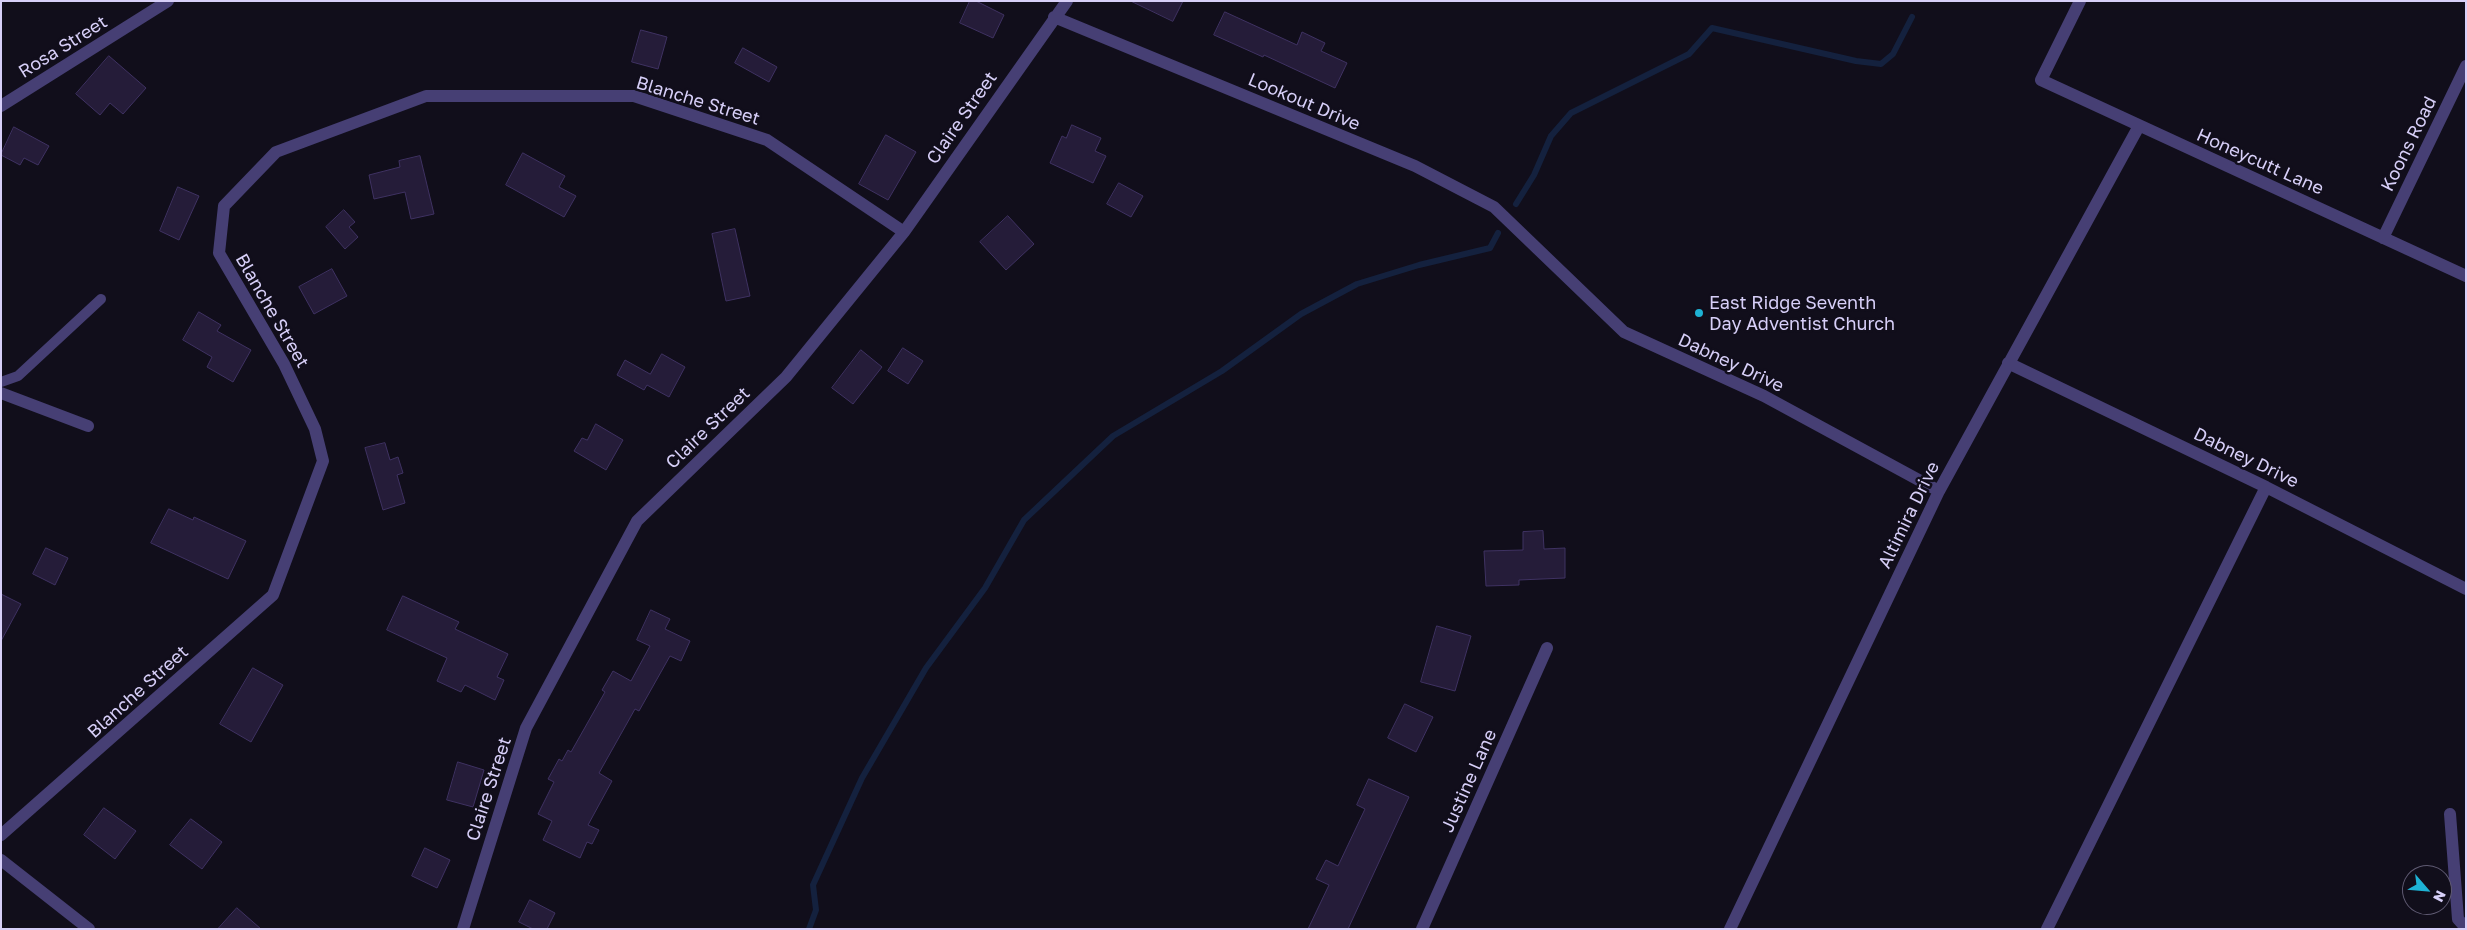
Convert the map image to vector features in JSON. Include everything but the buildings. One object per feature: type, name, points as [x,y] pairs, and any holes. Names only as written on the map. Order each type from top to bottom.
[{"type":"street","name":"Rosa Street","points":[[1,106],[168,1]]},
{"type":"street","name":"Claire Street","points":[[463,929],[526,728],[637,521],[786,377],[904,232],[1067,1]]},
{"type":"street","name":"Honeycutt Lane","points":[[2080,1],[2041,80],[2466,276]]},
{"type":"street","name":"Lookout Drive","points":[[1054,17],[1415,166],[1494,207],[1528,238]]},
{"type":"street","name":"Koons Road","points":[[2383,238],[2466,66]]},
{"type":"street","name":"Blanche Street","points":[[1,835],[273,595],[323,461],[315,428],[284,364],[219,253],[224,206],[276,152],[426,96],[634,96],[767,140],[904,232]]},
{"type":"street","name":"Altimira Drive","points":[[1730,929],[1939,491],[2139,126]]},
{"type":"street","name":"Dabney Drive","points":[[1528,238],[1624,332],[1764,396],[1939,491]]},
{"type":"street","name":"Dabney Drive","points":[[2008,363],[2266,487],[2466,588]]},
{"type":"street","points":[[1,392],[88,426]]},
{"type":"street","points":[[2047,929],[2266,487]]},
{"type":"street","name":"Justine Lane","points":[[1422,929],[1547,648]]},
{"type":"street","points":[[2450,814],[2458,919],[2466,928]]},
{"type":"street","points":[[1,860],[89,929]]},
{"type":"lane","points":[[1,382],[18,376],[101,298]]},
{"type":"waterway","points":[[1516,204],[1534,175],[1551,136],[1571,113],[1689,54],[1712,28],[1856,61],[1881,64],[1893,54],[1912,17]]},
{"type":"waterway","points":[[809,929],[816,910],[813,885],[862,778],[926,668],[985,588],[1024,520],[1113,436],[1222,371],[1301,314],[1357,284],[1419,265],[1490,248],[1498,233]]},
{"type":"place","name":"East Ridge Seventh Day Adventist Church","points":[[1699,313]]}]
